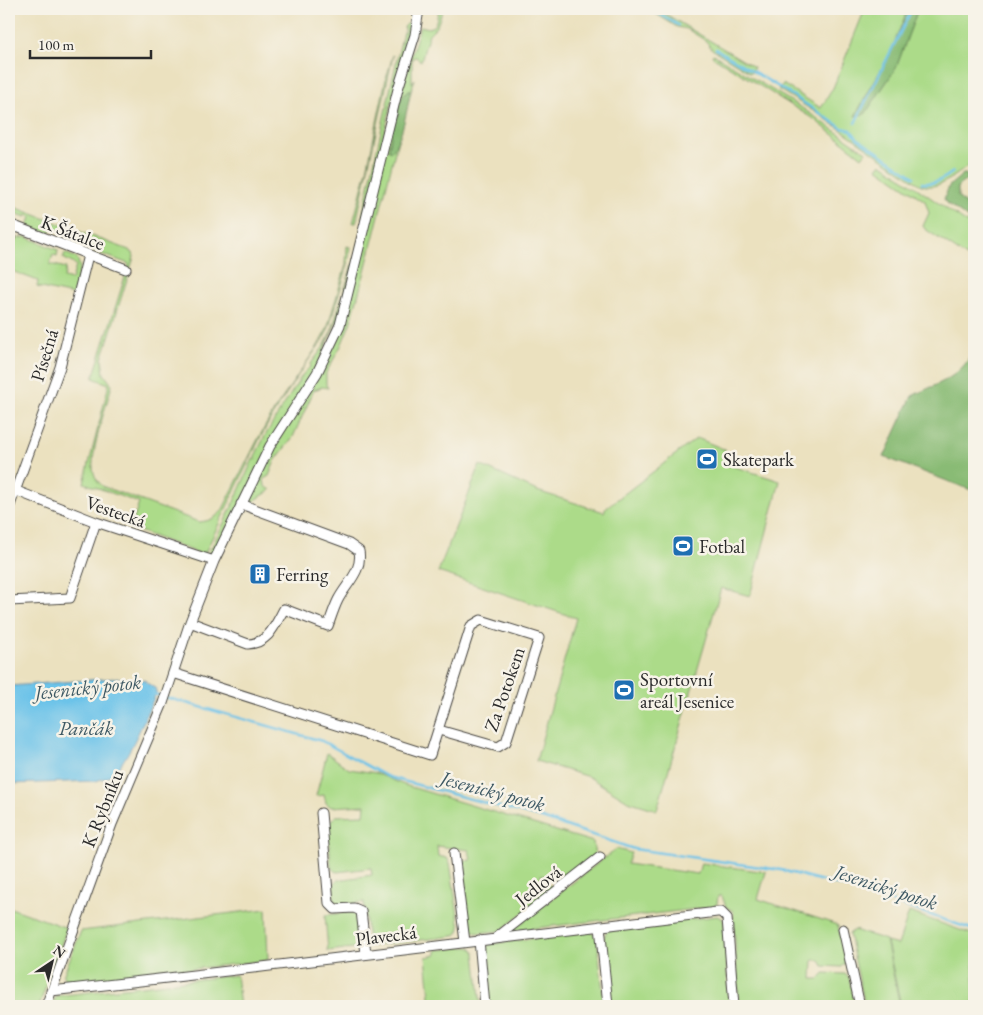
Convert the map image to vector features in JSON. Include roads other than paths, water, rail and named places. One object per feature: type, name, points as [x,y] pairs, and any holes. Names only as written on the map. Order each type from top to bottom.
[{"type":"street","name":"K Rybníku","points":[[46,1006],[112,824],[163,703],[190,622],[214,560],[270,446],[317,373],[340,325],[398,89],[415,35],[419,9]]},
{"type":"street","points":[[9,241],[11,225]]},
{"type":"street","name":"K Šátalce","points":[[11,225],[126,269]]},
{"type":"street","name":"Písečná","points":[[9,508],[12,489],[60,367],[88,255]]},
{"type":"street","name":"Vestecká","points":[[12,489],[96,522],[214,560]]},
{"type":"street","points":[[190,622],[248,644],[258,644],[268,637],[284,609],[328,626],[338,600],[361,560],[359,551],[349,544],[241,504]]},
{"type":"street","points":[[9,600],[70,598],[96,522]]},
{"type":"street","name":"Za Potokem","points":[[173,673],[430,755],[471,626],[480,620],[539,638],[506,742],[498,747],[439,730]]},
{"type":"street","points":[[321,813],[329,903],[335,909],[354,908],[361,911],[366,954]]},
{"type":"street","points":[[454,853],[466,942]]},
{"type":"street","name":"Jedlová","points":[[496,938],[600,857]]},
{"type":"street","name":"Plavecká","points":[[51,991],[238,971],[717,912],[724,915],[728,922],[734,1006]]},
{"type":"street","points":[[600,926],[608,1005]]},
{"type":"street","points":[[844,929],[860,1006]]},
{"type":"street","points":[[479,940],[485,1006]]},
{"type":"water","name":"Pančák","points":[[116,678],[145,680],[156,689],[156,694],[124,760],[111,775],[96,781],[9,784],[9,686]]},
{"type":"waterway","points":[[651,9],[678,25]]},
{"type":"waterway","points":[[855,123],[912,9]]},
{"type":"waterway","points":[[716,49],[842,128],[851,130],[857,138],[914,177]]},
{"type":"waterway","points":[[922,183],[939,181],[953,172]]},
{"type":"waterway","name":"Jesenický potok","points":[[154,694],[322,741],[388,777],[542,818],[634,849],[781,870],[861,891],[974,930]]},
{"type":"place","name":"Skatepark","points":[[707,459]]},
{"type":"place","name":"Fotbal","points":[[683,546]]},
{"type":"place","name":"Ferring","points":[[260,574]]},
{"type":"place","name":"Sportovní areál Jesenice","points":[[624,690]]}]
